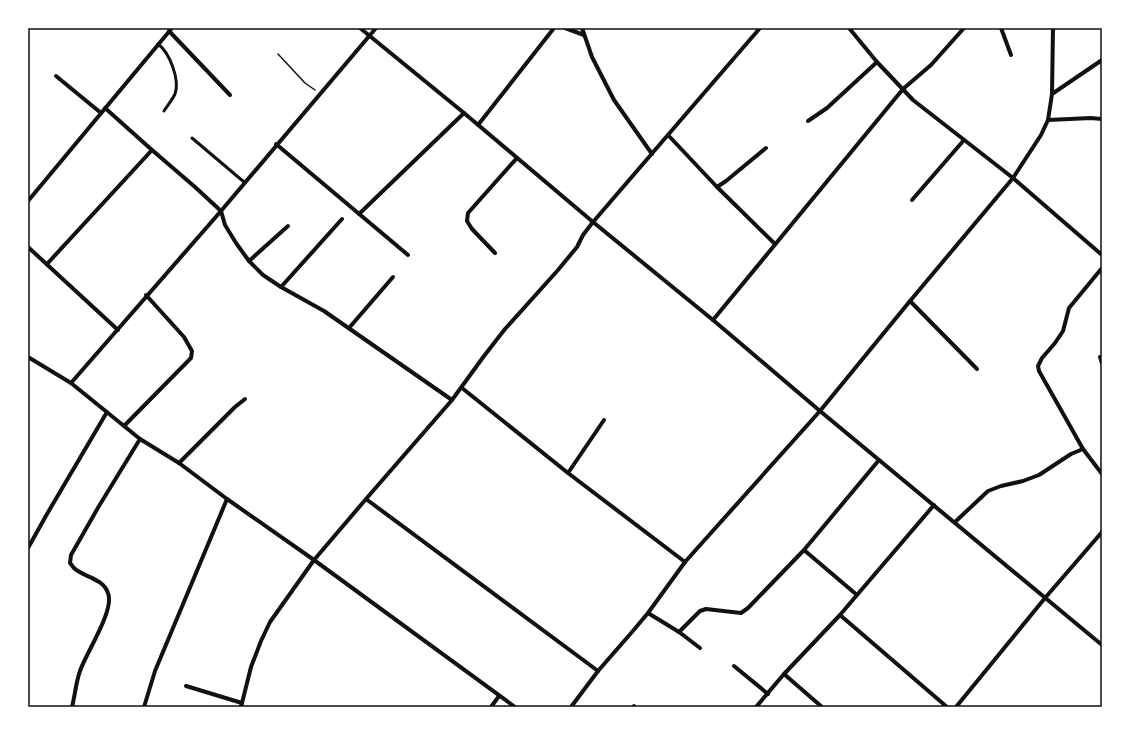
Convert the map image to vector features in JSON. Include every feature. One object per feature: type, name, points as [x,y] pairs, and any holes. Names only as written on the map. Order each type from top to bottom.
[{"type":"street","points":[[360,28],[1102,645]]},
{"type":"street","points":[[71,383],[118,330],[146,295],[221,211],[276,144],[376,28]]},
{"type":"street","points":[[478,125],[554,28]]},
{"type":"street","points":[[565,28],[584,35]]},
{"type":"street","points":[[582,28],[592,57],[614,100],[652,154]]},
{"type":"street","points":[[186,686],[241,705],[251,667],[270,622],[314,560],[462,388],[484,356],[506,329],[577,247],[583,235],[593,222],[760,28]]},
{"type":"street","points":[[849,28],[877,62],[914,100],[1013,178],[1102,255]]},
{"type":"street","points":[[713,320],[903,90],[930,66],[964,28]]},
{"type":"street","points":[[1001,28],[1011,54]]},
{"type":"street","points":[[571,707],[598,671],[648,612],[685,562],[820,411],[1013,178],[1041,135],[1048,120],[1052,94],[1053,28]]},
{"type":"street","points":[[28,201],[170,30],[230,95]]},
{"type":"street","points":[[1052,94],[1102,60]]},
{"type":"street","points":[[808,122],[827,108],[877,62]]},
{"type":"street","points":[[56,76],[102,112]]},
{"type":"street","points":[[105,108],[221,211],[225,225],[236,243],[249,261],[263,275],[324,311],[452,400]]},
{"type":"street","points":[[359,214],[464,113]]},
{"type":"street","points":[[1048,120],[1091,118],[1102,119]]},
{"type":"street","points":[[668,135],[717,188],[775,244]]},
{"type":"street","points":[[912,200],[964,140]]},
{"type":"street","points":[[276,144],[408,255]]},
{"type":"street","points":[[717,188],[766,148]]},
{"type":"street","points":[[47,264],[152,150]]},
{"type":"street","points":[[495,253],[467,221],[468,213],[518,158]]},
{"type":"street","points":[[281,287],[342,219]]},
{"type":"street","points":[[249,261],[288,226]]},
{"type":"street","points":[[28,247],[118,330]]},
{"type":"street","points":[[1102,268],[1068,308],[1063,331],[1042,358],[1038,366],[1039,371],[1083,450],[1102,474]]},
{"type":"street","points":[[349,328],[393,277]]},
{"type":"street","points":[[124,426],[191,358],[192,351],[184,337],[146,295]]},
{"type":"street","points":[[910,301],[977,368]]},
{"type":"street","points":[[28,357],[71,383],[140,439],[179,463],[515,707]]},
{"type":"street","points":[[1100,357],[1102,363]]},
{"type":"street","points":[[462,388],[568,473],[685,562]]},
{"type":"street","points":[[179,463],[235,407],[245,399]]},
{"type":"street","points":[[28,548],[107,412]]},
{"type":"street","points":[[568,473],[604,420]]},
{"type":"street","points":[[72,707],[80,672],[85,659],[98,637],[110,601],[104,586],[93,578],[74,569],[70,563],[72,555],[99,506],[140,439]]},
{"type":"street","points":[[955,522],[988,491],[1039,475],[1071,454],[1083,450]]},
{"type":"street","points":[[679,632],[700,611],[706,609],[741,613],[748,608],[804,550],[879,460]]},
{"type":"street","points":[[144,707],[155,671],[227,499]]},
{"type":"street","points":[[366,499],[598,671]]},
{"type":"street","points":[[756,707],[784,674],[840,615],[934,505]]},
{"type":"street","points":[[956,707],[1045,598],[1102,532]]},
{"type":"street","points":[[804,550],[856,595]]},
{"type":"street","points":[[648,612],[679,632],[700,648]]},
{"type":"street","points":[[840,615],[947,707]]},
{"type":"street","points":[[734,666],[768,694]]},
{"type":"street","points":[[784,674],[822,707]]},
{"type":"street","points":[[491,707],[499,696]]},
{"type":"lane","points":[[158,44],[164,48],[170,60],[177,84],[175,94],[164,111]]},
{"type":"lane","points":[[192,138],[244,182]]},
{"type":"path","points":[[278,54],[305,83],[320,93]]}]
